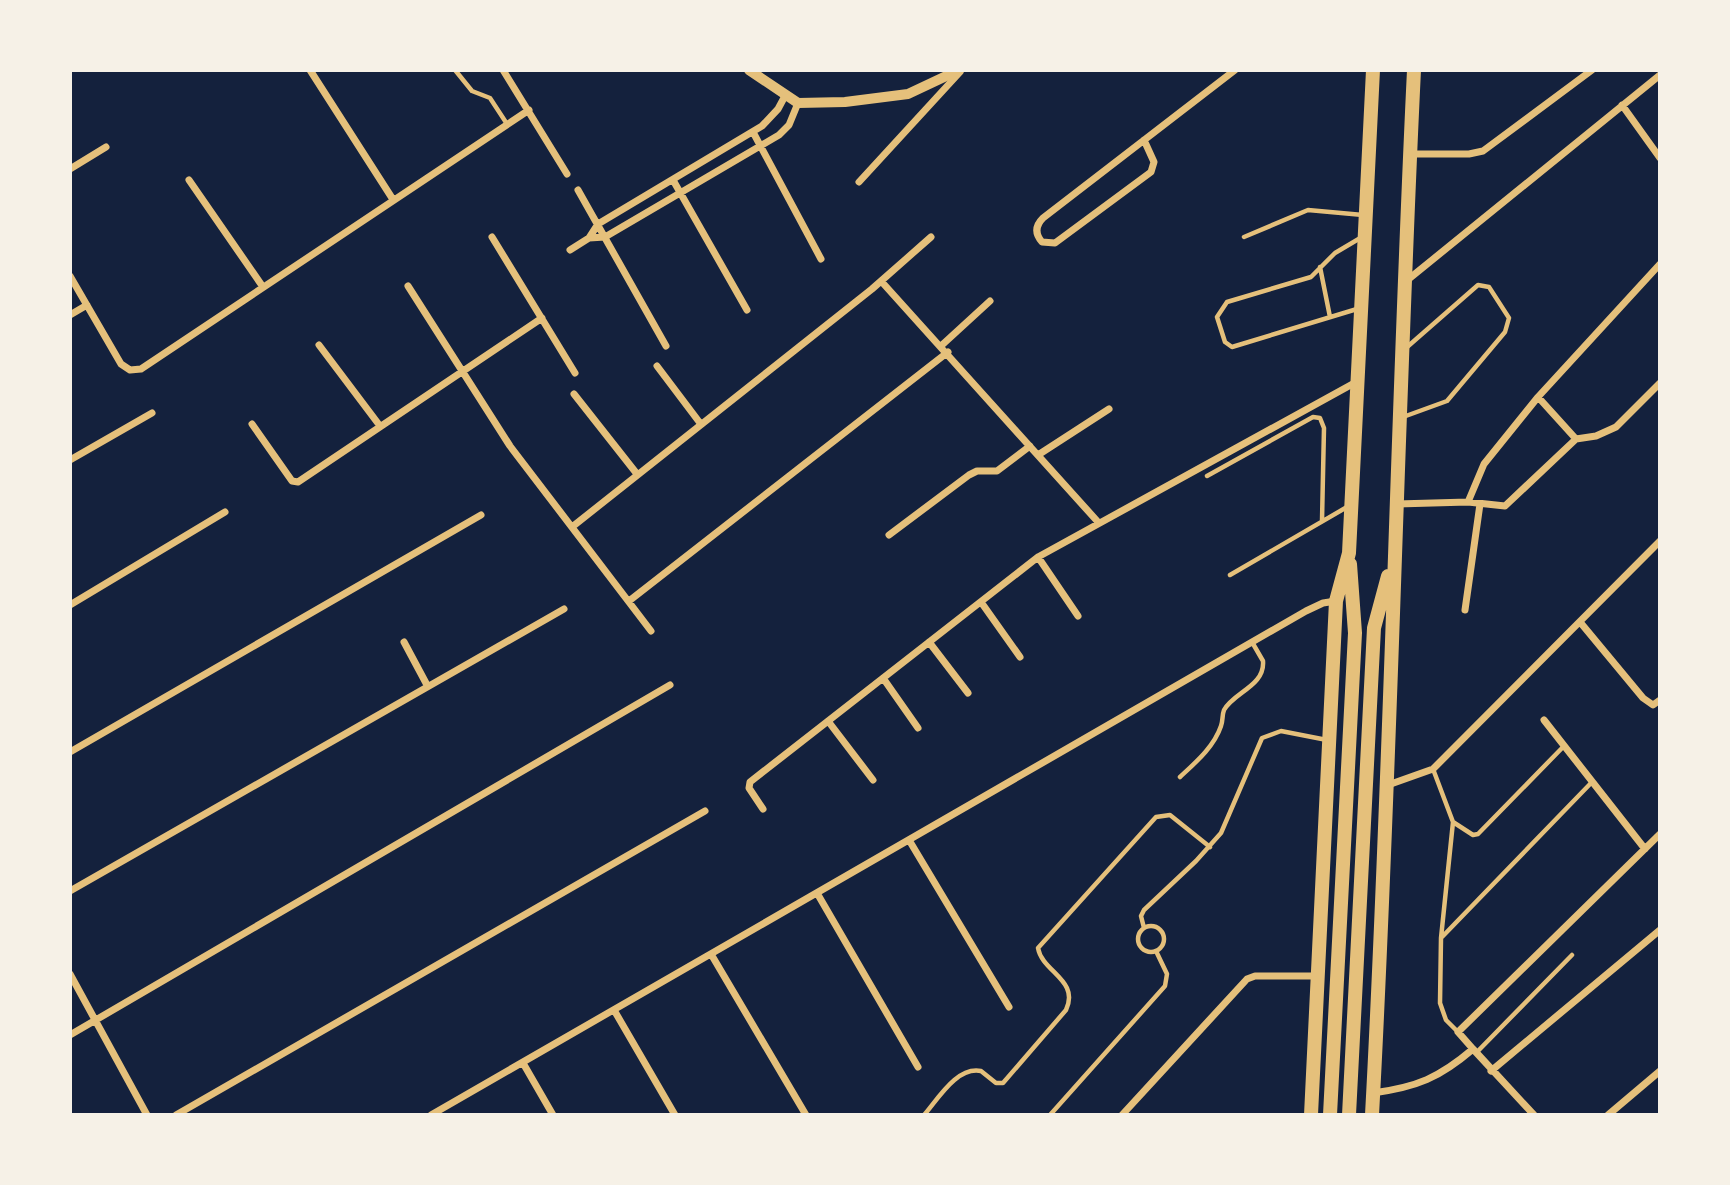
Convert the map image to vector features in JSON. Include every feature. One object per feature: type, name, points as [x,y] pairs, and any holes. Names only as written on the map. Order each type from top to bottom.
[{"type":"main road","points":[[1330,1115],[1355,633],[1349,553],[1373,70]]},
{"type":"main road","points":[[1372,1115],[1387,785],[1403,284],[1414,70]]},
{"type":"main road","points":[[1311,1115],[1336,601],[1349,553]]},
{"type":"main road","points":[[1349,1115],[1374,628],[1395,553]]},
{"type":"street","points":[[310,70],[392,198]]},
{"type":"street","points":[[503,70],[567,174]]},
{"type":"street","points":[[749,70],[798,103],[845,102],[908,94],[960,70]]},
{"type":"street","points":[[859,182],[960,70]]},
{"type":"street","points":[[1144,140],[1154,162],[1151,172],[1055,243],[1042,242],[1037,223],[1042,218],[1235,70]]},
{"type":"street","points":[[1410,154],[1469,154],[1483,151],[1592,70]]},
{"type":"street","points":[[1403,284],[1660,75]]},
{"type":"street","points":[[570,250],[589,238],[598,224],[753,132],[771,119],[785,96]]},
{"type":"street","points":[[589,238],[605,237],[762,147],[789,125],[798,103]]},
{"type":"street","points":[[1622,104],[1660,158]]},
{"type":"street","points":[[70,276],[121,364],[136,370],[392,198],[529,110]]},
{"type":"street","points":[[753,132],[821,260]]},
{"type":"street","points":[[70,169],[106,147]]},
{"type":"street","points":[[189,180],[263,287]]},
{"type":"street","points":[[673,180],[747,310]]},
{"type":"street","points":[[578,190],[666,346]]},
{"type":"street","points":[[492,237],[575,373]]},
{"type":"street","points":[[572,527],[881,281],[930,237]]},
{"type":"street","points":[[1468,502],[1484,464],[1538,397],[1660,264]]},
{"type":"street","points":[[881,281],[945,348],[1098,522]]},
{"type":"street","points":[[408,286],[510,446],[651,631]]},
{"type":"street","points":[[629,601],[945,348],[990,301]]},
{"type":"street","points":[[70,315],[87,305]]},
{"type":"street","points":[[252,424],[295,482],[542,318]]},
{"type":"street","points":[[320,345],[380,426]]},
{"type":"street","points":[[657,366],[700,423]]},
{"type":"street","points":[[763,809],[748,788],[750,782],[1038,557],[1358,380]]},
{"type":"street","points":[[1396,504],[1468,502],[1505,506],[1576,439],[1596,436],[1616,427],[1660,383]]},
{"type":"street","points":[[574,394],[637,474]]},
{"type":"street","points":[[1538,397],[1576,439]]},
{"type":"street","points":[[1038,455],[1109,410]]},
{"type":"street","points":[[70,460],[152,413]]},
{"type":"street","points":[[889,535],[969,475],[977,471],[997,471],[1030,446]]},
{"type":"street","points":[[1465,610],[1480,504]]},
{"type":"street","points":[[70,604],[225,512]]},
{"type":"street","points":[[70,752],[481,515]]},
{"type":"street","points":[[1387,785],[1433,769],[1660,541]]},
{"type":"street","points":[[1038,557],[1078,616]]},
{"type":"street","points":[[435,1114],[1306,611],[1323,603],[1336,601]]},
{"type":"street","points":[[981,602],[1020,657]]},
{"type":"street","points":[[70,891],[564,609]]},
{"type":"street","points":[[1580,621],[1643,698],[1653,705],[1660,700]]},
{"type":"street","points":[[404,642],[427,685]]},
{"type":"street","points":[[929,642],[968,693]]},
{"type":"street","points":[[883,678],[918,728]]},
{"type":"street","points":[[70,1035],[670,685]]},
{"type":"street","points":[[1544,720],[1645,849]]},
{"type":"street","points":[[828,721],[873,780]]},
{"type":"street","points":[[176,1115],[705,811]]},
{"type":"street","points":[[1534,1115],[1490,1071],[1458,1032],[1660,834]]},
{"type":"street","points":[[909,840],[1009,1007]]},
{"type":"street","points":[[817,893],[918,1067]]},
{"type":"street","points":[[1490,1071],[1660,930]]},
{"type":"street","points":[[711,954],[806,1115]]},
{"type":"street","points":[[70,974],[147,1115]]},
{"type":"street","points":[[1122,1115],[1247,979],[1255,976],[1317,976]]},
{"type":"street","points":[[614,1010],[675,1115]]},
{"type":"street","points":[[1373,1093],[1405,1089],[1431,1081],[1475,1051]]},
{"type":"street","points":[[523,1063],[553,1115]]},
{"type":"street","points":[[1608,1115],[1660,1071]]},
{"type":"lane","points":[[455,70],[472,91],[490,98],[506,124]]},
{"type":"lane","points":[[1244,237],[1308,210],[1366,215]]},
{"type":"lane","points":[[1361,308],[1232,347],[1225,342],[1217,317],[1227,302],[1311,277],[1335,253],[1365,236]]},
{"type":"lane","points":[[1320,267],[1330,317]]},
{"type":"lane","points":[[1399,419],[1447,401],[1505,332],[1509,318],[1489,287],[1478,285],[1401,352]]},
{"type":"lane","points":[[1207,476],[1312,417],[1320,418],[1324,428],[1322,521]]},
{"type":"lane","points":[[1230,575],[1352,504]]},
{"type":"lane","points":[[1180,777],[1211,744],[1222,726],[1223,712],[1231,701],[1258,678],[1262,661],[1252,642]]},
{"type":"lane","points":[[1144,928],[1141,916],[1144,910],[1210,847],[1228,820],[1262,738],[1281,731],[1328,741]]},
{"type":"lane","points":[[1453,822],[1473,835],[1478,834],[1564,746]]},
{"type":"lane","points":[[1433,769],[1453,822],[1441,938],[1440,1003],[1441,1012],[1458,1032]]},
{"type":"lane","points":[[1441,938],[1592,782]]},
{"type":"lane","points":[[924,1115],[967,1071],[981,1071],[996,1083],[1003,1083],[1066,1010],[1070,998],[1068,987],[1041,956],[1038,948],[1156,817],[1170,814],[1210,847]]},
{"type":"lane","points":[[1155,926],[1162,932],[1163,944],[1156,951],[1146,951],[1139,946],[1138,937],[1144,928],[1155,926]]},
{"type":"lane","points":[[1050,1115],[1165,986],[1167,974],[1156,951]]},
{"type":"lane","points":[[1475,1051],[1572,955]]}]
